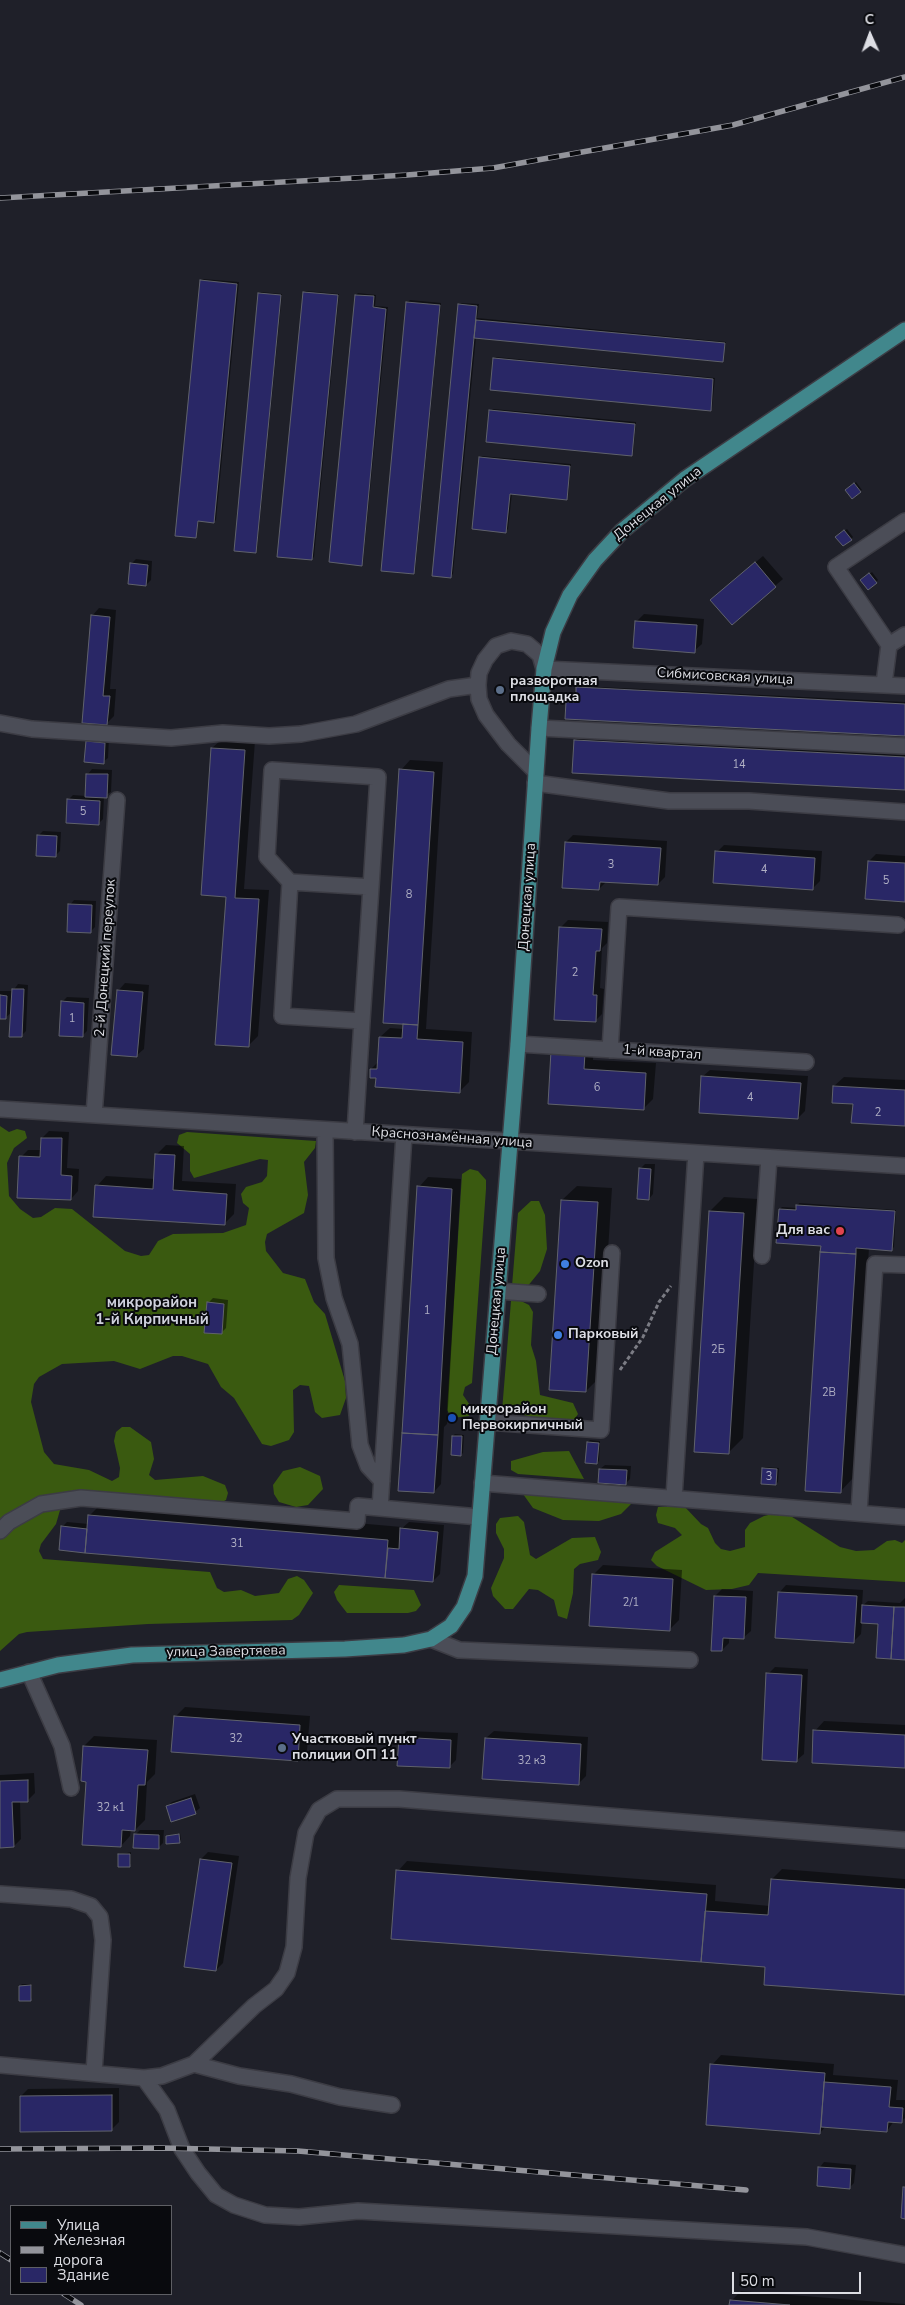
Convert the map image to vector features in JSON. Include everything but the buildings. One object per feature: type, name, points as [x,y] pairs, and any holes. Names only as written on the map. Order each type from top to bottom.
[{"type":"main road","name":"Донецкая улица","points":[[450,1626],[464,1607],[470,1594],[474,1576],[518,1044],[538,728],[544,669],[553,632],[570,595],[594,560],[622,531],[685,479],[905,330]]},
{"type":"main road","name":"улица Завертяева","points":[[0,1680],[29,1672],[132,1655],[345,1649],[404,1645],[431,1640],[450,1626]]},
{"type":"street","points":[[884,684],[889,645],[836,567],[905,521]]},
{"type":"street","points":[[889,645],[905,635]]},
{"type":"street","points":[[544,669],[540,654],[527,644],[511,641],[496,646],[485,660],[479,673],[479,700],[486,715],[535,777],[669,801],[749,801],[905,812]]},
{"type":"street","name":"Сибмисовская улица","points":[[544,669],[905,686]]},
{"type":"street","points":[[0,723],[32,729],[171,738],[223,733],[269,736],[301,734],[356,724],[449,689],[478,685]]},
{"type":"street","points":[[538,728],[905,746]]},
{"type":"street","points":[[355,1132],[362,1021],[371,887],[378,777],[272,770],[266,858],[290,882],[371,887]]},
{"type":"street","name":"2-й Донецкий переулок","points":[[94,1115],[117,800]]},
{"type":"street","points":[[290,882],[282,1016],[362,1021]]},
{"type":"street","points":[[610,1050],[619,907],[898,924]]},
{"type":"street","name":"1-й квартал","points":[[518,1044],[806,1062]]},
{"type":"street","name":"Краснознамённая улица","points":[[0,1109],[905,1166]]},
{"type":"street","points":[[325,1130],[326,1258],[334,1298],[350,1344],[360,1445],[368,1466],[382,1481]]},
{"type":"street","points":[[380,1508],[404,1135]]},
{"type":"street","points":[[674,1497],[696,1153]]},
{"type":"street","points":[[762,1256],[769,1158]]},
{"type":"street","points":[[487,1422],[601,1430],[612,1253]]},
{"type":"street","points":[[859,1512],[874,1264],[905,1265],[905,1257]]},
{"type":"street","points":[[498,1291],[538,1294]]},
{"type":"street","points":[[482,1483],[905,1517]]},
{"type":"street","points":[[0,1531],[9,1522],[40,1504],[81,1498],[357,1521],[358,1506],[479,1517]]},
{"type":"street","points":[[431,1640],[459,1650],[690,1660]]},
{"type":"street","points":[[29,1672],[62,1746],[71,1788]]},
{"type":"street","points":[[0,2065],[144,2078],[162,2076],[194,2064],[254,2006],[276,1989],[286,1973],[294,1947],[298,1878],[306,1833],[319,1810],[337,1798],[399,1799],[905,1840]]},
{"type":"street","points":[[0,1894],[72,1899],[91,1906],[100,1917],[104,1940],[94,2072]]},
{"type":"street","points":[[194,2064],[240,2076],[291,2084],[340,2097],[392,2105]]},
{"type":"street","points":[[144,2078],[167,2110],[182,2148],[198,2173],[216,2195],[234,2205],[265,2215],[299,2217],[358,2211],[807,2237],[905,2255]]},
{"type":"path","points":[[604,1382],[624,1367],[643,1337],[659,1302],[674,1283],[688,1271]]},
{"type":"green space","points":[[0,1126],[9,1132],[17,1129],[25,1131],[27,1138],[14,1148],[7,1163],[9,1196],[20,1209],[33,1218],[41,1217],[55,1208],[72,1209],[125,1251],[141,1256],[149,1255],[158,1241],[173,1234],[223,1233],[246,1225],[249,1208],[243,1203],[241,1194],[246,1187],[262,1182],[267,1176],[268,1160],[260,1159],[194,1178],[190,1171],[190,1154],[177,1143],[179,1135],[187,1132],[316,1141],[315,1148],[304,1162],[308,1195],[304,1213],[267,1234],[265,1242],[266,1251],[283,1273],[305,1279],[314,1302],[325,1314],[345,1381],[346,1398],[340,1415],[322,1418],[315,1412],[309,1386],[300,1385],[293,1390],[294,1432],[289,1440],[271,1446],[262,1444],[234,1398],[221,1387],[208,1364],[182,1356],[173,1356],[140,1369],[114,1361],[62,1364],[39,1377],[34,1384],[31,1402],[44,1452],[54,1464],[89,1470],[112,1481],[119,1477],[120,1468],[114,1441],[116,1432],[122,1427],[130,1427],[151,1442],[154,1459],[149,1475],[155,1480],[203,1476],[225,1485],[228,1493],[226,1500],[218,1504],[63,1500],[56,1524],[41,1544],[39,1551],[43,1559],[210,1572],[217,1588],[224,1592],[241,1590],[255,1596],[279,1593],[288,1579],[297,1576],[304,1580],[313,1593],[299,1615],[292,1620],[148,1624],[27,1632],[19,1634],[0,1651]]},
{"type":"green space","points":[[470,1169],[478,1171],[486,1180],[472,1383],[465,1387],[463,1395],[472,1408],[469,1416],[452,1418],[447,1410],[462,1174]]},
{"type":"green space","points":[[531,1201],[539,1201],[545,1215],[547,1249],[540,1271],[527,1287],[512,1286],[518,1213]]},
{"type":"green space","points":[[511,1301],[521,1301],[529,1305],[533,1312],[531,1345],[536,1361],[540,1395],[573,1403],[578,1414],[573,1422],[559,1422],[502,1411]]},
{"type":"green space","points":[[569,1451],[584,1479],[518,1474],[511,1470],[511,1461],[543,1452]]},
{"type":"green space","points":[[300,1467],[320,1476],[323,1489],[308,1505],[296,1507],[279,1502],[274,1494],[273,1485],[283,1471]]},
{"type":"green space","points":[[523,1494],[633,1502],[621,1514],[599,1521],[563,1520],[533,1508]]},
{"type":"green space","points":[[684,1506],[701,1524],[708,1528],[715,1543],[721,1549],[730,1551],[745,1547],[745,1530],[750,1523],[773,1514],[789,1515],[840,1547],[856,1551],[874,1550],[887,1541],[895,1540],[902,1543],[905,1540],[905,1582],[758,1573],[749,1585],[732,1589],[706,1590],[657,1566],[651,1560],[655,1552],[682,1535],[675,1528],[658,1523],[656,1515],[658,1507]]},
{"type":"green space","points":[[518,1516],[524,1522],[530,1555],[536,1559],[572,1538],[595,1537],[601,1552],[598,1560],[580,1564],[574,1569],[573,1593],[567,1619],[558,1616],[554,1600],[538,1590],[529,1589],[513,1609],[505,1609],[493,1596],[491,1588],[504,1558],[504,1549],[496,1533],[496,1524],[500,1518]]},
{"type":"green space","points":[[339,1585],[414,1590],[421,1605],[416,1611],[408,1613],[347,1613],[337,1600],[334,1592]]},
{"type":"railway","points":[[0,198],[407,175],[493,168],[733,125],[905,77]]},
{"type":"railway","points":[[0,2149],[161,2148],[298,2151],[746,2190]]},
{"type":"railway","points":[[0,2253],[10,2259]]},
{"type":"railway","points":[[66,2295],[81,2305]]},
{"type":"place","name":"разворотная площадка","points":[[500,690]]},
{"type":"place","name":"Для вас","points":[[840,1231]]},
{"type":"place","name":"Ozon","points":[[565,1264]]},
{"type":"place","name":"Парковый","points":[[558,1335]]},
{"type":"place","name":"микрорайон Первокирпичный","points":[[452,1418]]},
{"type":"place","name":"Участковый пункт полиции ОП 11","points":[[282,1748]]},
{"type":"district","name":"микрорайон 1-й Кирпичный","points":[[152,1312]]}]
